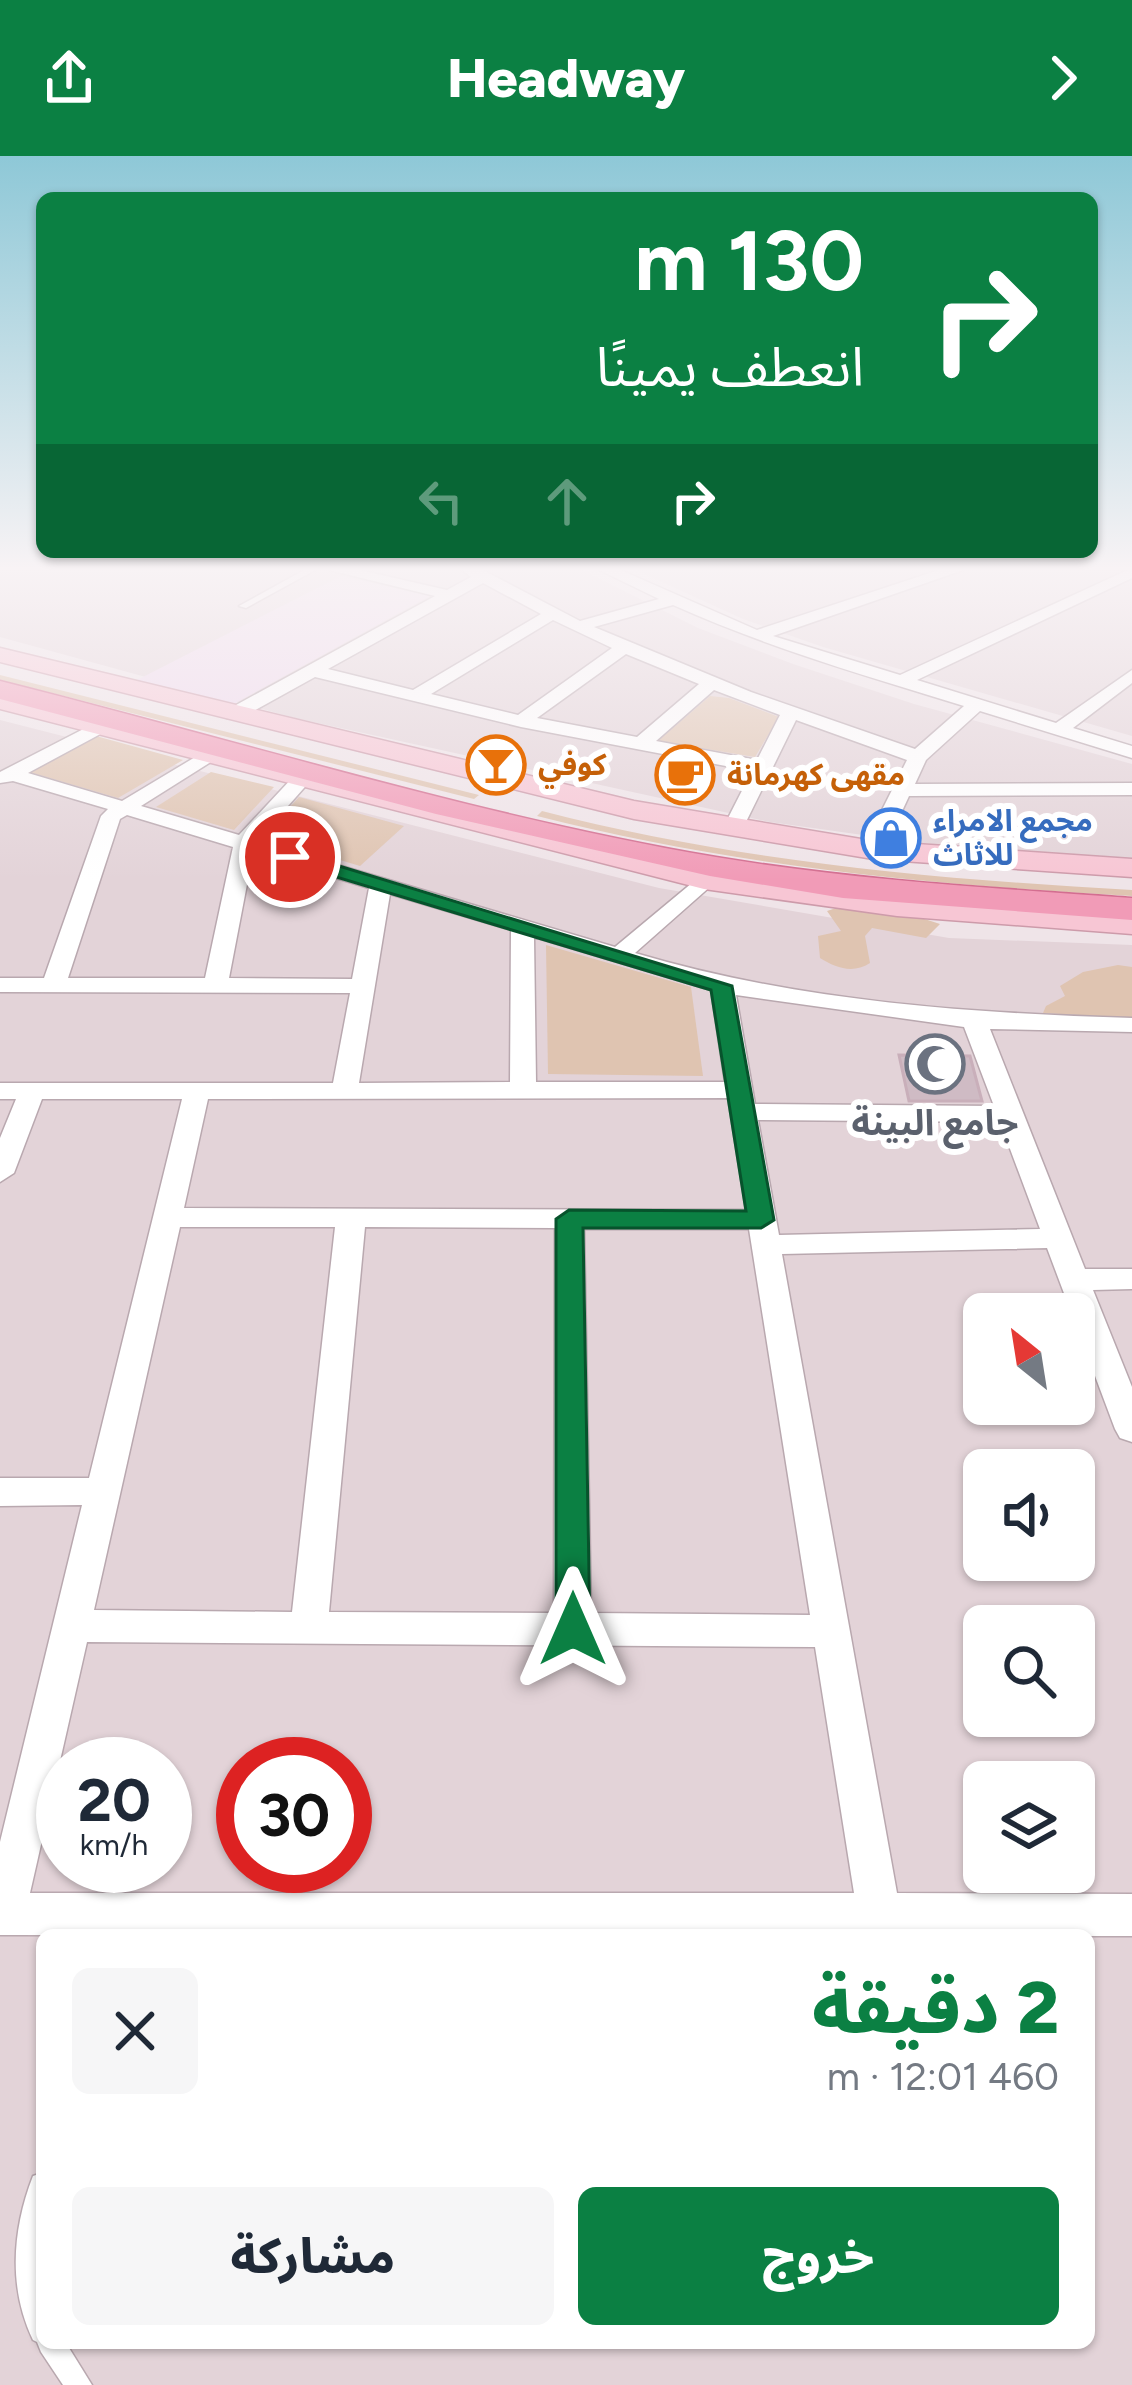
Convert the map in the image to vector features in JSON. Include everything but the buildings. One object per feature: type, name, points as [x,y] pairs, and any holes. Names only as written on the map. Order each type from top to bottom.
[{"type":"main road","points":[[48,672],[345,746],[476,786],[533,814]]},
{"type":"main road","points":[[0,690],[306,776],[448,807],[729,842],[1132,910]]},
{"type":"main road","points":[[448,807],[470,802],[479,791],[476,786]]},
{"type":"main road","points":[[996,887],[1132,881]]},
{"type":"street","points":[[52,672],[234,714],[345,746],[634,810],[872,850],[1132,924]]},
{"type":"street","points":[[234,714],[309,672]]},
{"type":"street","points":[[321,672],[521,721],[762,767]]},
{"type":"street","points":[[415,696],[455,672]]},
{"type":"street","points":[[521,721],[588,672]]},
{"type":"street","points":[[685,672],[918,757]]},
{"type":"street","points":[[863,672],[1058,730],[1076,765],[1132,789]]},
{"type":"street","points":[[896,683],[919,672]]},
{"type":"street","points":[[1058,730],[1132,675]]},
{"type":"street","points":[[640,745],[711,683]]},
{"type":"street","points":[[0,702],[704,880],[897,907],[1132,868]]},
{"type":"street","points":[[872,850],[918,757],[974,706]]},
{"type":"street","points":[[733,828],[790,712]]},
{"type":"street","points":[[5,777],[98,727]]},
{"type":"street","points":[[899,790],[1076,765],[1132,752]]},
{"type":"street","points":[[54,985],[108,820],[208,756]]},
{"type":"street","points":[[214,986],[244,843],[306,776]]},
{"type":"street","points":[[5,777],[122,807],[722,986],[974,1022],[1132,1025]]},
{"type":"street","points":[[620,956],[704,880]]},
{"type":"street","points":[[345,1090],[381,884]]},
{"type":"street","points":[[522,926],[523,1090]]},
{"type":"street","points":[[0,985],[363,986]]},
{"type":"street","points":[[722,986],[879,1915]]},
{"type":"street","points":[[974,1022],[1131,1422]]},
{"type":"street","points":[[0,1090],[523,1090],[1010,1114]]},
{"type":"street","points":[[0,1173],[32,1090]]},
{"type":"street","points":[[197,1090],[2,1914],[115,1925],[1132,1915]]},
{"type":"street","points":[[167,1217],[569,1219],[763,1232],[1058,1238]]},
{"type":"street","points":[[309,1628],[352,1218]]},
{"type":"street","points":[[569,1219],[573,1629]]},
{"type":"street","points":[[1074,1280],[1132,1279]]},
{"type":"street","points":[[0,1492],[103,1491]]},
{"type":"street","points":[[71,1626],[830,1631]]},
{"type":"lane","points":[[36,2206],[28,2234],[36,2321]]},
{"type":"lane","points":[[54,2349],[79,2385]]},
{"type":"shaded area","points":[[128,672],[817,672],[1132,764],[1132,859],[920,843],[770,822],[295,718]]},
{"type":"shaded area","points":[[153,672],[292,672],[230,706],[135,681]]},
{"type":"shaded area","points":[[910,672],[1132,672],[1132,736]]},
{"type":"shaded area","points":[[0,675],[479,795],[474,799],[0,680]]},
{"type":"shaded area","points":[[710,696],[729,698],[779,717],[755,757],[658,741]]},
{"type":"shaded area","points":[[0,720],[659,888],[949,938],[1132,945],[1132,2385],[0,2385]]},
{"type":"shaded area","points":[[96,736],[183,760],[118,798],[29,772]]},
{"type":"shaded area","points":[[211,772],[274,787],[234,830],[156,807]]},
{"type":"shaded area","points":[[299,797],[404,826],[360,866],[263,837]]},
{"type":"shaded area","points":[[542,811],[761,855],[983,880],[1132,890],[1132,896],[832,871],[611,833],[537,816]]},
{"type":"shaded area","points":[[827,911],[906,913],[940,924],[926,938],[872,928],[865,936],[870,963],[845,968],[820,958],[818,936],[841,931]]},
{"type":"shaded area","points":[[546,945],[691,987],[703,1076],[548,1074]]},
{"type":"shaded area","points":[[1132,967],[1132,1018],[1043,1013],[1046,1006],[1065,996],[1060,986],[1083,972]]},
{"type":"place","name":"كوفي","points":[[496,765]]},
{"type":"place","name":"مقهى كهرمانة","points":[[685,775]]},
{"type":"place","name":"مجمع الامراء للاثاث","points":[[891,838]]},
{"type":"place","name":"جامع البينة","points":[[935,1064]]},
{"type":"route","points":[[290,857],[722,986],[761,1220],[569,1219],[573,1629]]}]
